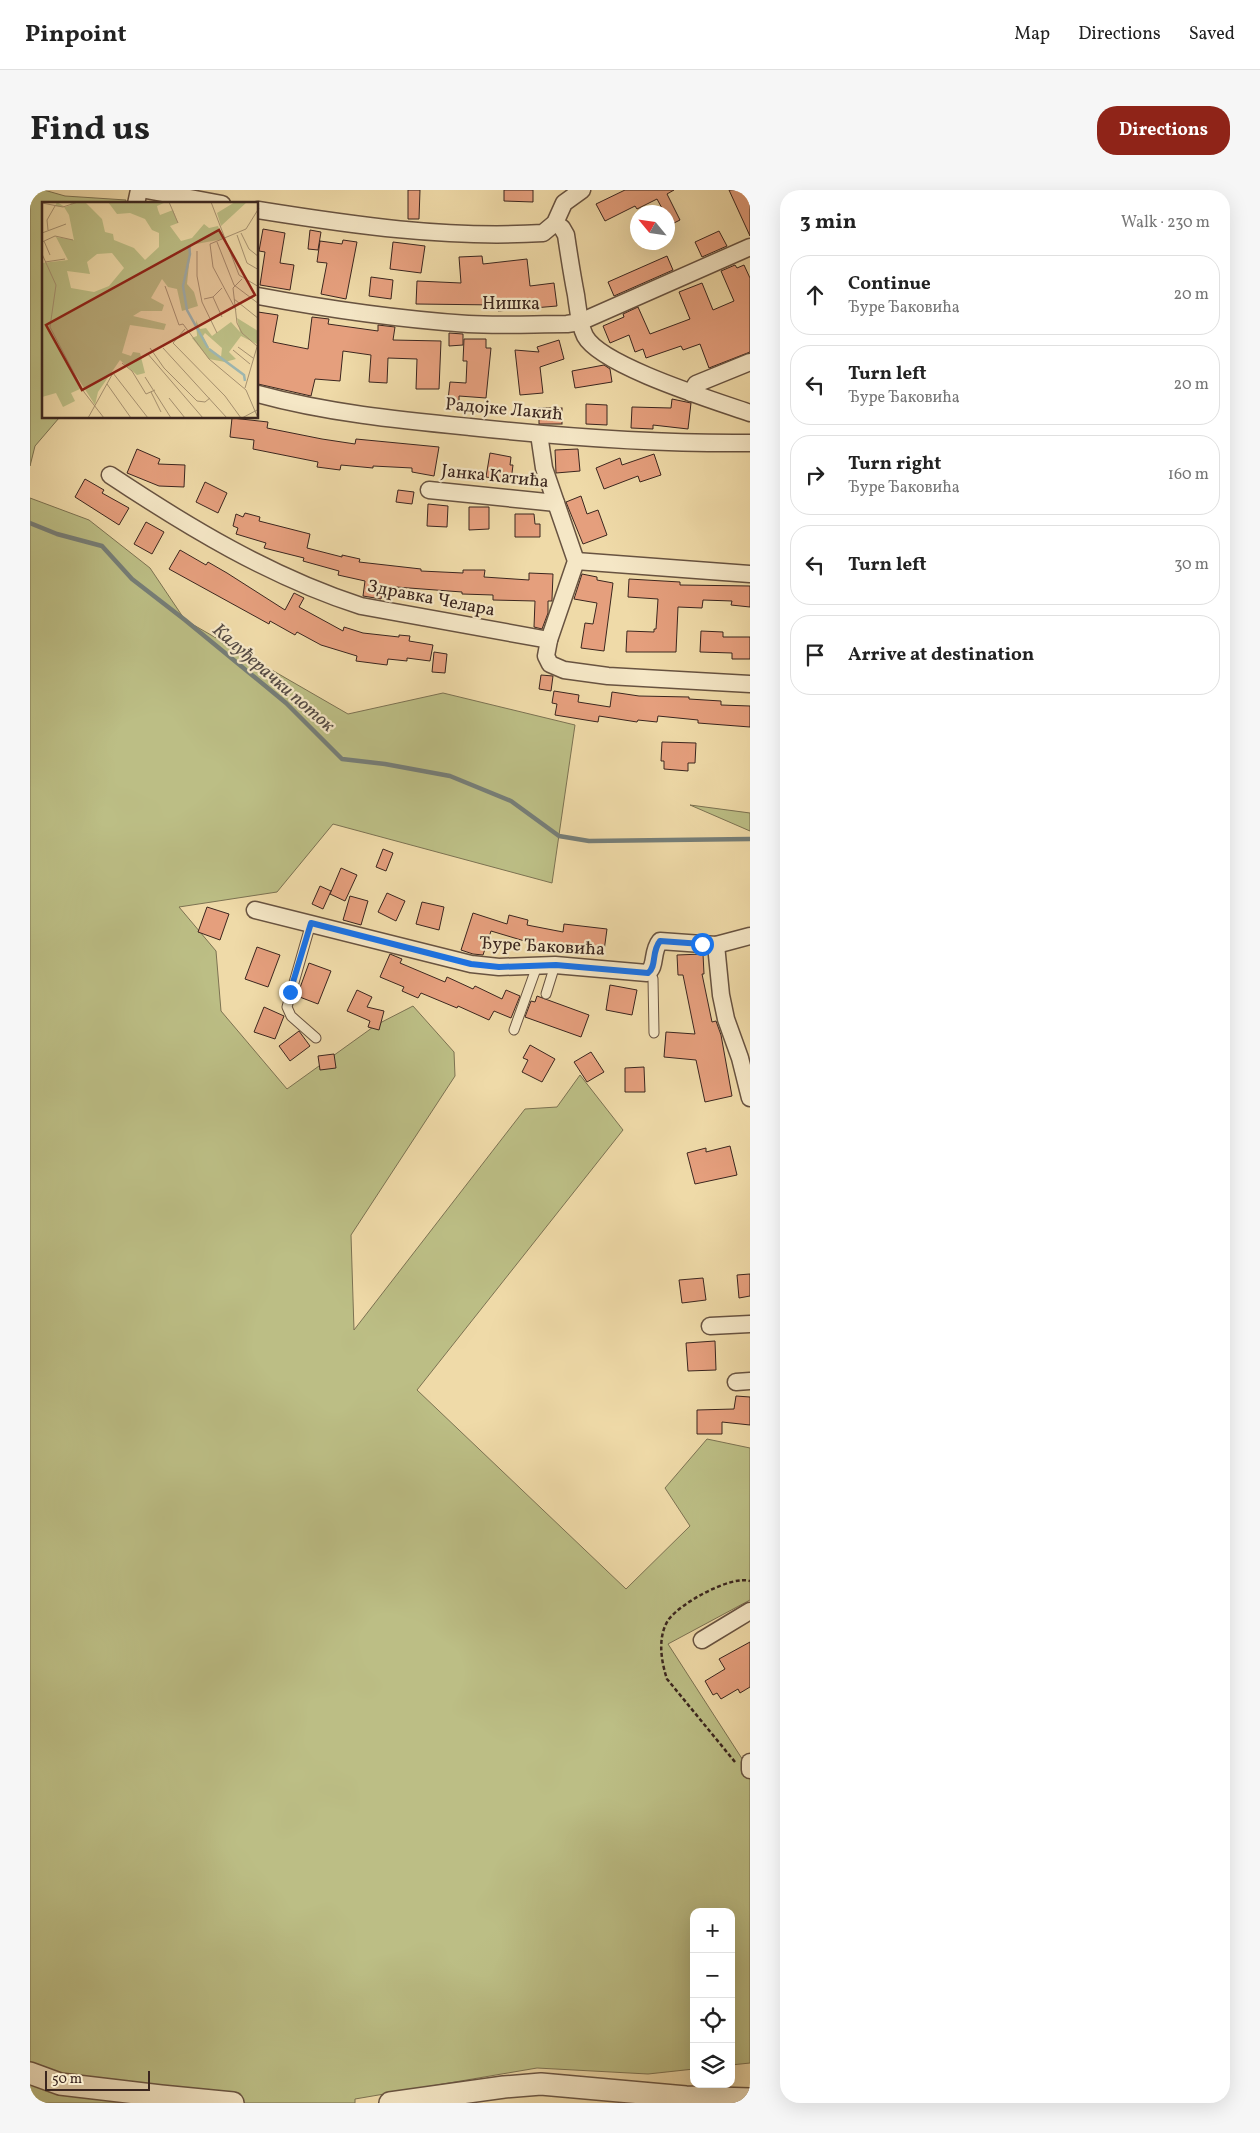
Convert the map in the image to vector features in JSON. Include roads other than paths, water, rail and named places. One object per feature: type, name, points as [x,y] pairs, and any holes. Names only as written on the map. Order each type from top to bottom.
[{"type":"street","points":[[146,190],[211,202]]},
{"type":"street","points":[[259,210],[380,228],[423,232],[543,233],[555,223],[564,203],[582,190]]},
{"type":"street","points":[[555,223],[562,228],[566,235],[580,322],[587,339],[603,352],[658,381],[750,413]]},
{"type":"street","name":"Нишка","points":[[259,296],[327,309],[423,320],[471,324],[567,324],[580,322],[750,247]]},
{"type":"street","points":[[691,393],[696,384],[750,362]]},
{"type":"street","name":"Радојке Лакић","points":[[259,394],[317,409],[539,434],[678,444],[750,443]]},
{"type":"street","points":[[539,434],[544,468],[576,561],[549,640],[546,656],[550,664],[564,670],[608,676],[750,684]]},
{"type":"street","name":"Здравка Челара","points":[[110,475],[170,515],[209,538],[336,598],[361,606],[549,640]]},
{"type":"street","name":"Јанка Катића","points":[[429,490],[556,504]]},
{"type":"street","points":[[576,561],[750,574]]},
{"type":"street","name":"Ђуре Ђаковића","points":[[255,910],[471,964],[499,967],[556,965],[650,972]]},
{"type":"street","points":[[650,972],[653,967],[654,953],[660,941],[716,944],[750,936]]},
{"type":"street","points":[[716,944],[721,995],[726,1019],[740,1058],[750,1098]]},
{"type":"street","points":[[710,1326],[750,1324]]},
{"type":"street","points":[[702,1640],[750,1611]]},
{"type":"street","points":[[30,2073],[60,2084],[233,2103]]},
{"type":"street","points":[[390,2103],[504,2087],[541,2084],[686,2097],[750,2099]]},
{"type":"lane","points":[[311,923],[287,1007],[291,1016],[316,1038]]},
{"type":"lane","points":[[546,994],[556,965]]},
{"type":"lane","points":[[514,1030],[537,966]]},
{"type":"lane","points":[[650,972],[653,979],[654,1033]]},
{"type":"waterway","name":"Калуђерачки поток","points":[[30,523],[57,534],[102,546],[132,579],[286,703],[342,759],[385,764],[450,776],[511,801],[559,836],[589,841],[750,839]]}]
